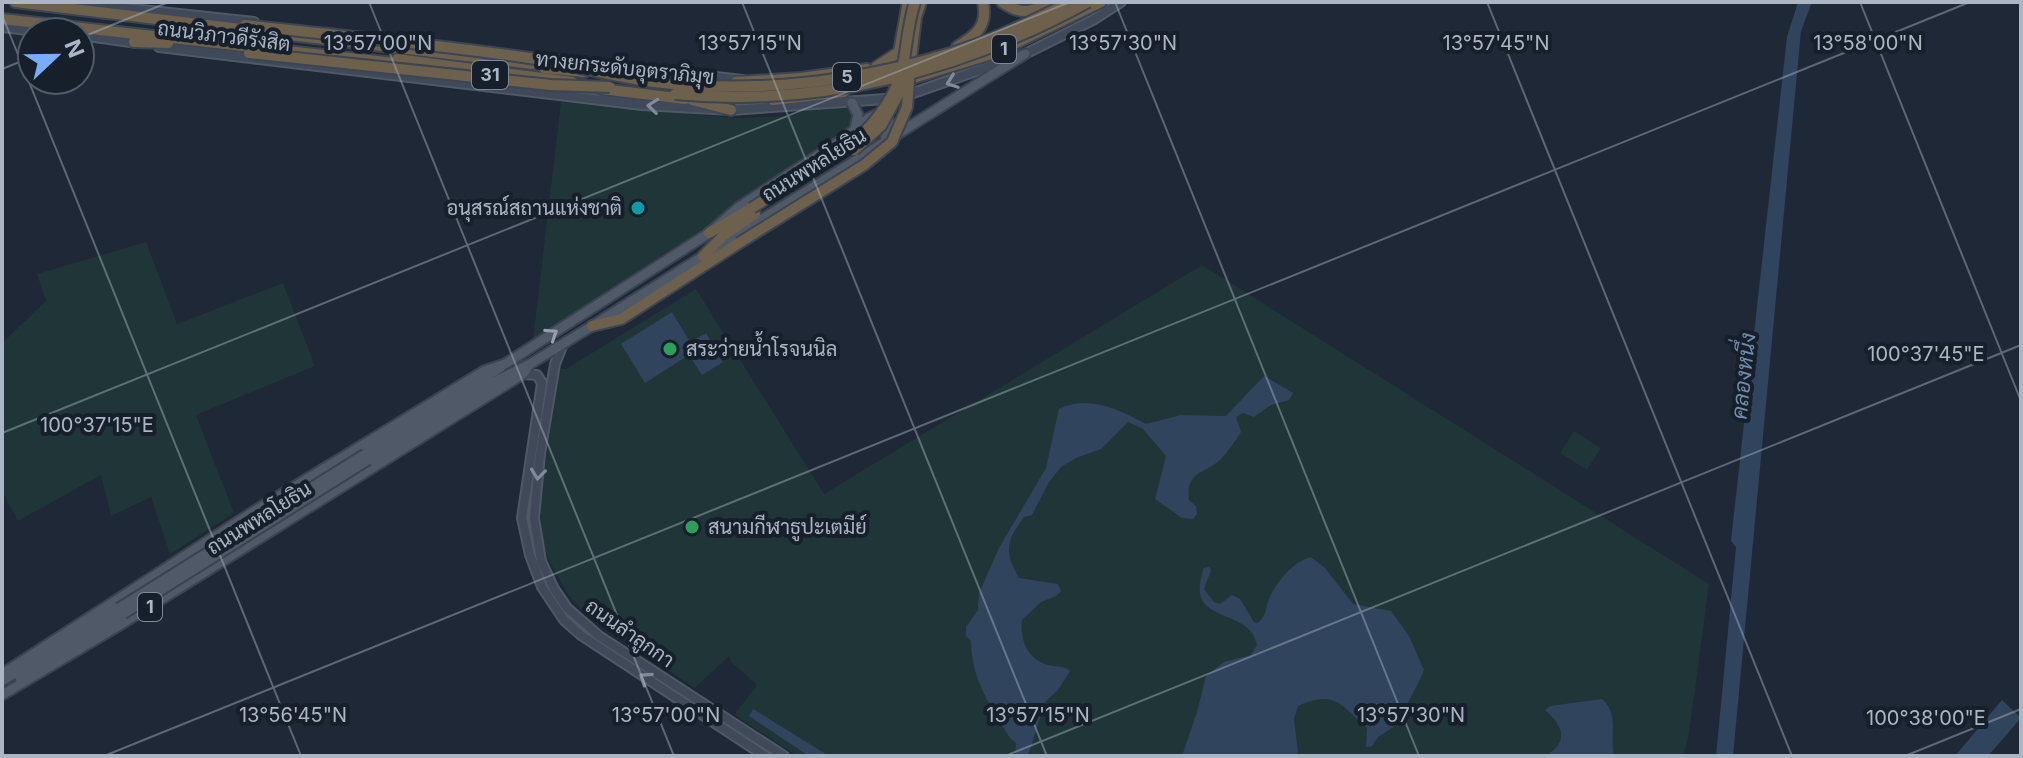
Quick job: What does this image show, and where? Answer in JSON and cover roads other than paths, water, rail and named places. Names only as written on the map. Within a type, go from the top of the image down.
[{"type":"highway","name":"ถนนวิภาวดีรังสิต","points":[[15,2],[704,83],[801,78],[876,67],[957,47]]},
{"type":"highway","points":[[38,2],[54,7]]},
{"type":"highway","points":[[876,67],[899,52],[908,2]]},
{"type":"highway","points":[[703,256],[754,211],[868,130],[885,106],[902,69],[915,2]]},
{"type":"highway","points":[[592,326],[621,319],[864,165],[892,142],[907,107],[916,17],[921,2]]},
{"type":"highway","points":[[1002,2],[1021,12],[1047,5]]},
{"type":"highway","points":[[1014,2],[1047,5]]},
{"type":"highway","name":"1","points":[[957,47],[1037,17],[1063,2]]},
{"type":"highway","name":"ทางยกระดับอุตราภิมุข","points":[[2,16],[610,81],[754,86],[869,73],[956,52],[1071,2]]},
{"type":"highway","name":"ทางยกระดับอุตราภิมุข","points":[[2,6],[610,81],[691,96],[735,97],[793,94],[903,77],[973,55],[1040,27],[1088,2]]},
{"type":"highway","name":"1","points":[[902,82],[995,53],[1101,2]]},
{"type":"highway","points":[[957,47],[980,30],[984,6]]},
{"type":"highway","name":"5","points":[[105,7],[532,58],[610,81]]},
{"type":"highway","name":"ถนนวิภาวดีรังสิต","points":[[2,16],[692,100],[786,100],[902,82]]},
{"type":"highway","name":"5","points":[[134,42],[551,85],[610,81]]},
{"type":"highway","points":[[531,64],[555,59]]},
{"type":"highway","points":[[709,233],[754,211],[871,137],[896,102],[911,59]]},
{"type":"highway","points":[[692,100],[731,110]]},
{"type":"main road","name":"ถนนวิภาวดีรังสิต","points":[[68,2],[752,81]]},
{"type":"main road","name":"ถนนพหลโยธิน","points":[[2,681],[121,611],[367,457],[592,326],[1025,54],[1093,20],[1121,2]]},
{"type":"main road","name":"ถนนวิภาวดีรังสิต","points":[[96,37],[418,79],[657,106],[731,110],[899,98],[1025,54]]},
{"type":"main road","name":"ถนนพหลโยธิน","points":[[367,457],[709,233],[739,207],[853,131],[858,115],[852,103]]},
{"type":"main road","points":[[853,131],[876,114],[884,114],[889,121],[885,142]]},
{"type":"main road","name":"ถนนลำลูกกา","points":[[564,343],[555,364],[535,499],[536,540],[547,576],[565,606],[599,636],[784,756]]},
{"type":"main road","name":"ถนนพหลโยธิน","points":[[2,674],[284,493],[484,371],[505,364]]},
{"type":"main road","name":"ถนนพหลโยธิน","points":[[2,692],[296,516],[523,374],[530,364]]},
{"type":"main road","name":"ถนนลำลูกกา","points":[[523,374],[537,375],[542,383],[522,515],[535,572],[550,602],[581,635],[765,756]]},
{"type":"main road","points":[[284,493],[268,506],[266,520],[274,526],[296,516]]},
{"type":"main road","points":[[191,551],[212,542],[222,546],[221,558],[205,572]]},
{"type":"main road","name":"ถนนพหลโยธิน","points":[[2,692],[121,611]]},
{"type":"main road","points":[[734,736],[740,727]]},
{"type":"water","points":[[1798,2],[1812,2],[1801,31],[1733,756],[1716,756],[1736,547],[1731,541],[1787,37]]},
{"type":"water","name":"สระว่ายน้ำโรจนนิล","points":[[672,312],[690,342],[706,333],[723,362],[702,375],[689,355],[645,383],[621,344]]},
{"type":"water","points":[[1264,376],[1293,393],[1289,400],[1271,405],[1254,417],[1243,413],[1236,417],[1241,432],[1222,458],[1190,483],[1189,500],[1196,506],[1197,514],[1193,519],[1182,518],[1155,499],[1166,456],[1143,429],[1128,422],[1101,449],[1061,467],[1049,482],[1032,515],[1024,517],[1018,525],[1009,554],[1019,578],[1058,584],[1061,591],[1041,602],[1022,620],[1023,640],[1038,661],[1070,671],[1058,690],[1045,702],[1028,756],[1015,756],[1016,743],[996,715],[978,680],[966,627],[978,610],[979,593],[999,548],[1046,468],[1059,409],[1092,403],[1115,409],[1146,424],[1181,415],[1226,416]]},
{"type":"water","points":[[1311,557],[1325,568],[1353,604],[1391,611],[1409,636],[1424,670],[1401,722],[1378,737],[1372,746],[1366,747],[1367,728],[1337,702],[1321,699],[1298,706],[1294,719],[1298,752],[1294,756],[1182,756],[1206,676],[1224,662],[1251,655],[1257,645],[1252,633],[1243,624],[1209,608],[1202,599],[1200,587],[1204,568],[1211,570],[1204,589],[1214,602],[1220,604],[1232,595],[1240,599],[1254,622],[1258,623],[1281,579],[1298,563]]},
{"type":"water","points":[[1602,699],[1611,712],[1614,756],[1545,756],[1558,746],[1561,734],[1556,722],[1545,710],[1550,706]]},
{"type":"water","points":[[2002,700],[2021,718],[1988,756],[1955,756]]},
{"type":"water","points":[[753,709],[829,756],[809,756],[749,716]]},
{"type":"place","name":"อนุสรณ์สถานแห่งชาติ","points":[[638,208]]},
{"type":"place","name":"สระว่ายน้ำโรจนนิล","points":[[670,349]]},
{"type":"place","name":"สนามกีฬาธูปะเตมีย์","points":[[692,527]]},
{"type":"water label","name":"คลองหนึ่ง","points":[[1743,376]]}]
